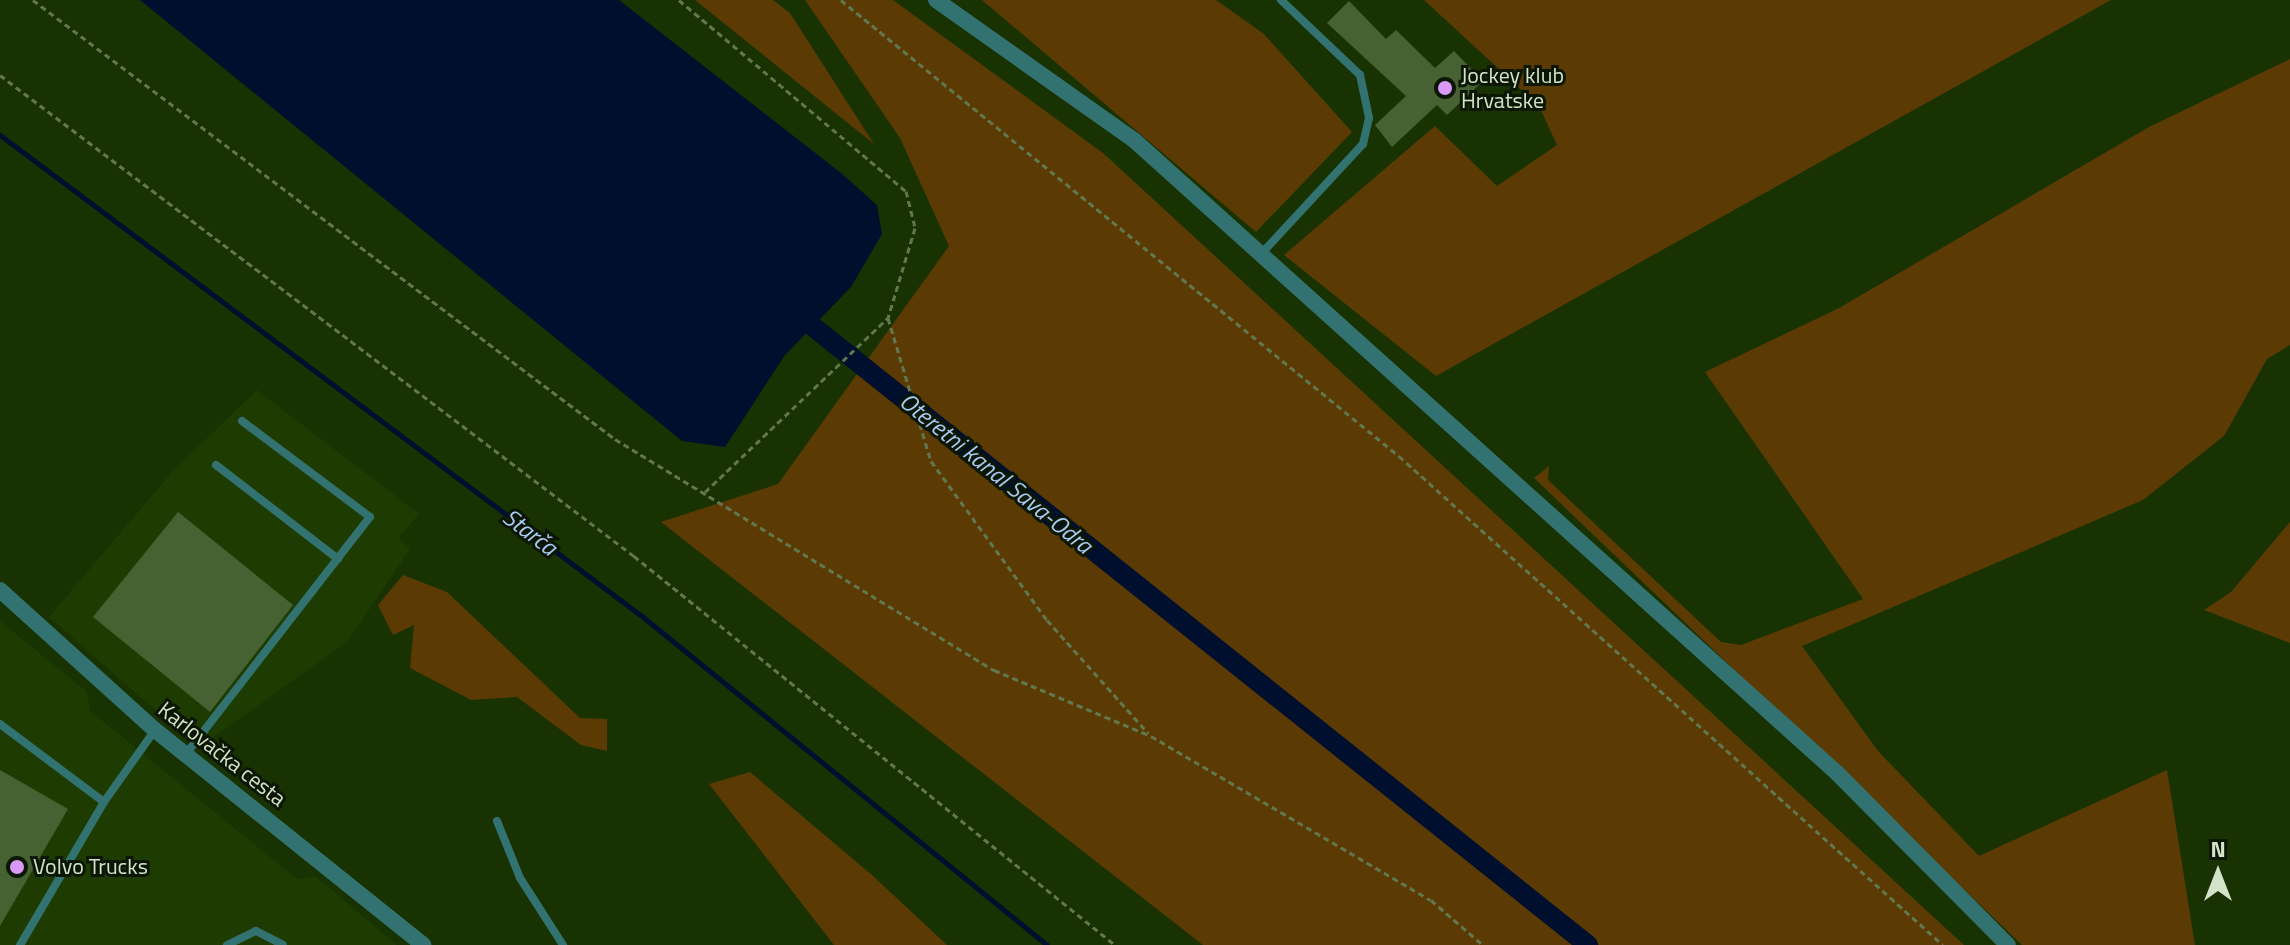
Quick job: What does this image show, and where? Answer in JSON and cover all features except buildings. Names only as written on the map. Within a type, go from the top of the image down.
[{"type":"street","points":[[936,0],[1134,140],[1836,772],[2008,945]]},
{"type":"street","name":"Karlovačka cesta","points":[[0,590],[155,730],[423,945]]},
{"type":"lane","points":[[1261,254],[1363,144],[1369,118],[1360,75],[1281,0]]},
{"type":"lane","points":[[186,754],[370,517],[242,421]]},
{"type":"lane","points":[[216,465],[338,559]]},
{"type":"lane","points":[[0,724],[104,802]]},
{"type":"lane","points":[[20,945],[104,802],[155,730]]},
{"type":"lane","points":[[497,821],[520,878],[563,945]]},
{"type":"lane","points":[[227,945],[256,931],[283,945]]},
{"type":"path","points":[[33,0],[615,439],[994,670],[1151,736],[1431,900],[1483,945]]},
{"type":"path","points":[[679,0],[906,191],[915,228],[888,318],[704,493]]},
{"type":"path","points":[[841,0],[1399,456],[1943,945]]},
{"type":"path","points":[[0,75],[634,556],[1115,945]]},
{"type":"path","points":[[888,318],[931,461],[1047,620],[1151,736]]},
{"type":"shaded area","points":[[695,0],[773,0],[790,13],[874,144]]},
{"type":"shaded area","points":[[805,0],[893,0],[1103,153],[1964,945],[1203,945],[661,522],[778,484],[949,246],[900,138]]},
{"type":"shaded area","points":[[982,0],[1216,0],[1264,34],[1352,132],[1256,232]]},
{"type":"shaded area","points":[[1424,0],[2111,0],[1436,376],[1284,255],[1435,126],[1497,186],[1557,145],[1539,106]]},
{"type":"shaded area","points":[[2290,59],[2290,345],[2267,359],[2224,436],[2143,500],[1802,646],[1878,751],[1979,856],[2167,770],[2195,945],[2022,945],[1534,478],[1549,466],[1548,480],[1721,642],[1741,645],[1863,599],[1705,372],[1839,308],[2149,127]]},
{"type":"shaded area","points":[[257,390],[419,514],[399,537],[410,549],[348,641],[199,748],[49,617],[172,472]]},
{"type":"shaded area","points":[[2290,522],[2290,643],[2204,610],[2231,592]]},
{"type":"shaded area","points":[[403,575],[447,592],[580,718],[607,719],[607,751],[581,745],[517,697],[471,700],[410,668],[414,625],[393,635],[378,605]]},
{"type":"shaded area","points":[[0,621],[87,692],[90,711],[297,879],[316,877],[397,945],[0,945]]},
{"type":"shaded area","points":[[750,772],[872,875],[947,945],[834,945],[709,784]]},
{"type":"water","points":[[140,0],[619,0],[841,173],[877,205],[882,234],[851,287],[785,355],[725,447],[682,441]]},
{"type":"waterway","name":"Starča","points":[[0,135],[643,617],[1047,945]]},
{"type":"waterway","name":"Oteretni kanal Sava-Odra","points":[[791,309],[1588,945]]},
{"type":"place","name":"Jockey klub Hrvatske","points":[[1445,88]]},
{"type":"place","name":"Volvo Trucks","points":[[17,867]]}]
